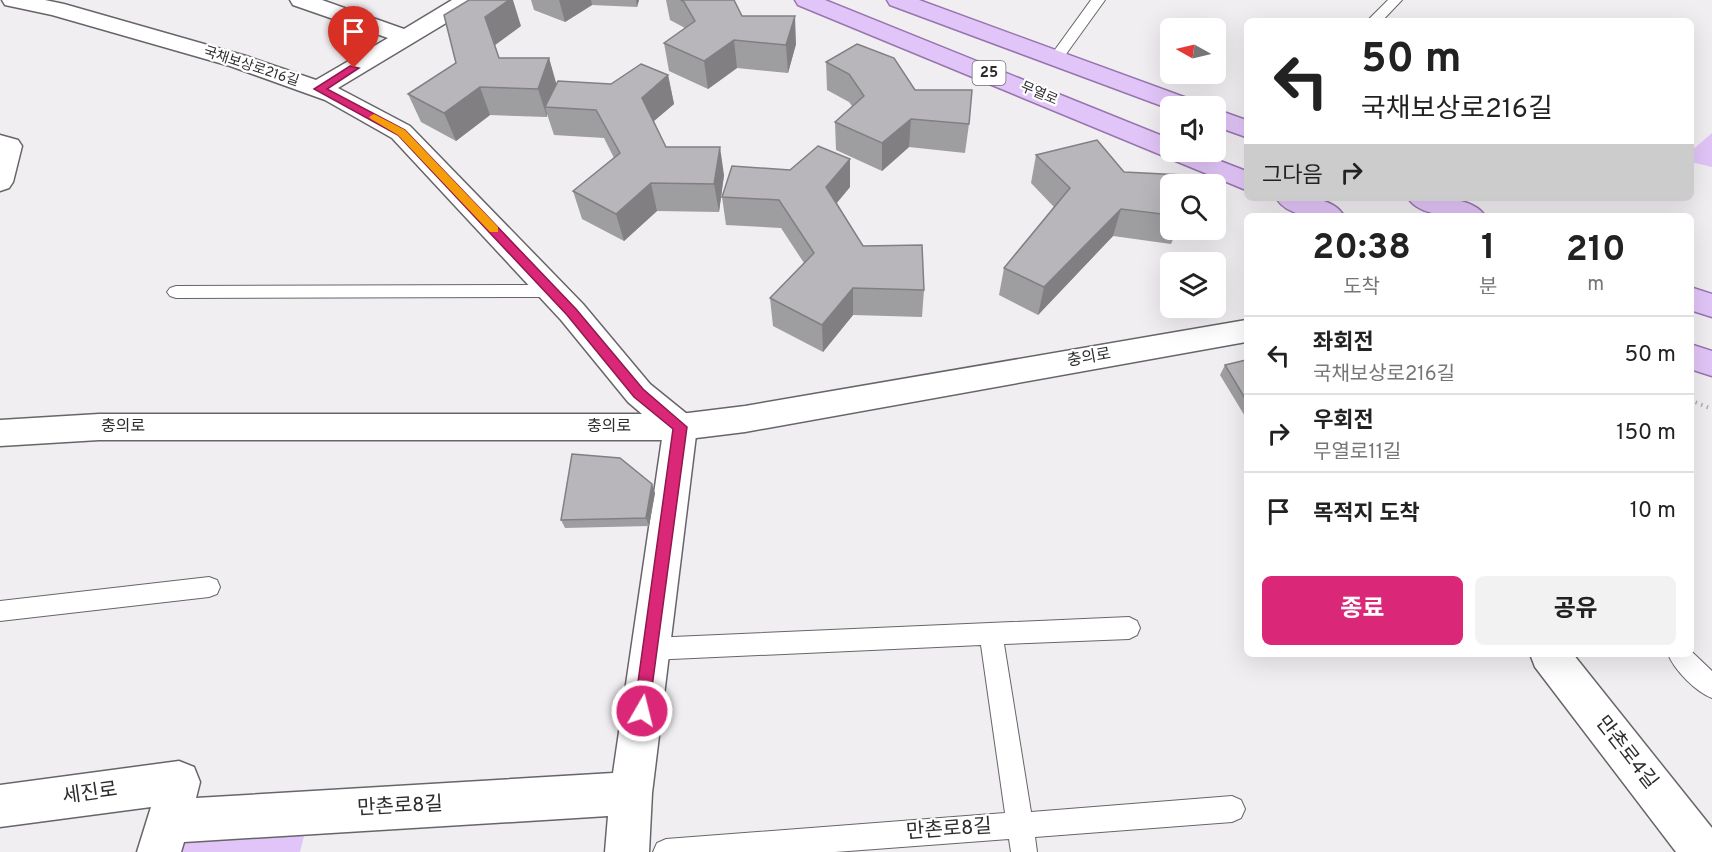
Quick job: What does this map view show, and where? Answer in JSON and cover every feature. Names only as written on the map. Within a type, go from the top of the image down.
[{"type":"main road","points":[[898,0],[1160,96]]},
{"type":"main road","name":"무열로","points":[[812,1],[1160,145]]},
{"type":"main road","points":[[1226,121],[1244,128]]},
{"type":"main road","points":[[1200,162],[1244,179]]},
{"type":"main road","points":[[1297,201],[1323,213]]},
{"type":"main road","points":[[1430,201],[1462,213]]},
{"type":"main road","points":[[1694,299],[1712,306]]},
{"type":"main road","points":[[1694,357],[1712,364]]},
{"type":"street","name":"국채보상로216길","points":[[13,0],[57,9],[216,55],[319,89],[401,132],[552,291],[639,393],[680,427]]},
{"type":"street","points":[[301,0],[406,37]]},
{"type":"street","points":[[319,89],[468,0]]},
{"type":"street","points":[[0,143],[9,146],[0,182]]},
{"type":"street","points":[[1288,201],[1302,213]]},
{"type":"street","name":"충의로","points":[[0,433],[99,427],[680,427],[756,417],[1244,331]]},
{"type":"street","points":[[627,852],[631,793],[680,427]]},
{"type":"street","name":"만촌로4길","points":[[1551,657],[1703,852]]},
{"type":"street","name":"만촌로8길","points":[[169,818],[631,793]]},
{"type":"street","name":"세진로","points":[[0,806],[169,818]]},
{"type":"lane","points":[[1056,58],[1098,0]]},
{"type":"lane","points":[[1377,18],[1395,0]]},
{"type":"lane","points":[[176,292],[552,291]]},
{"type":"lane","points":[[0,611],[209,587]]},
{"type":"lane","points":[[650,649],[1129,628]]},
{"type":"lane","points":[[991,634],[1024,852]]},
{"type":"lane","points":[[1682,657],[1712,687]]},
{"type":"lane","name":"만촌로8길","points":[[666,852],[1233,809]]},
{"type":"path","points":[[1694,402],[1712,409]]},
{"type":"shaded area","points":[[1712,133],[1712,167],[1694,163],[1694,148]]},
{"type":"shaded area","points":[[306,828],[300,852],[174,852],[179,835]]},
{"type":"building","points":[[469,0],[509,0],[485,17],[499,58],[549,58],[538,89],[480,87],[444,113],[408,94],[456,63],[444,15]]},
{"type":"building","points":[[681,0],[734,0],[742,16],[795,16],[786,45],[734,40],[704,61],[664,43],[695,21]]},
{"type":"building","points":[[857,44],[894,58],[915,90],[972,90],[969,124],[911,119],[882,143],[835,122],[864,96],[849,74],[826,62]]},
{"type":"building","points":[[641,64],[668,75],[642,98],[666,147],[720,147],[714,184],[651,183],[616,214],[573,191],[620,153],[596,110],[545,107],[558,81],[611,84]]},
{"type":"building","points":[[1097,140],[1124,172],[1163,174],[1160,174],[1160,214],[1121,209],[1044,287],[1004,268],[1070,188],[1036,155]]},
{"type":"building","points":[[818,146],[850,159],[826,187],[863,246],[922,245],[924,290],[853,288],[822,325],[770,298],[814,253],[779,200],[722,197],[732,166],[790,170]]},
{"type":"building","points":[[1244,360],[1244,397],[1225,365]]},
{"type":"building","points":[[572,454],[620,458],[652,484],[646,518],[561,520]]},
{"type":"slow traffic","points":[[374,117],[401,132],[494,230]]},
{"type":"route","points":[[354,68],[319,89],[401,132],[572,312],[639,393],[680,427],[642,711]]}]
